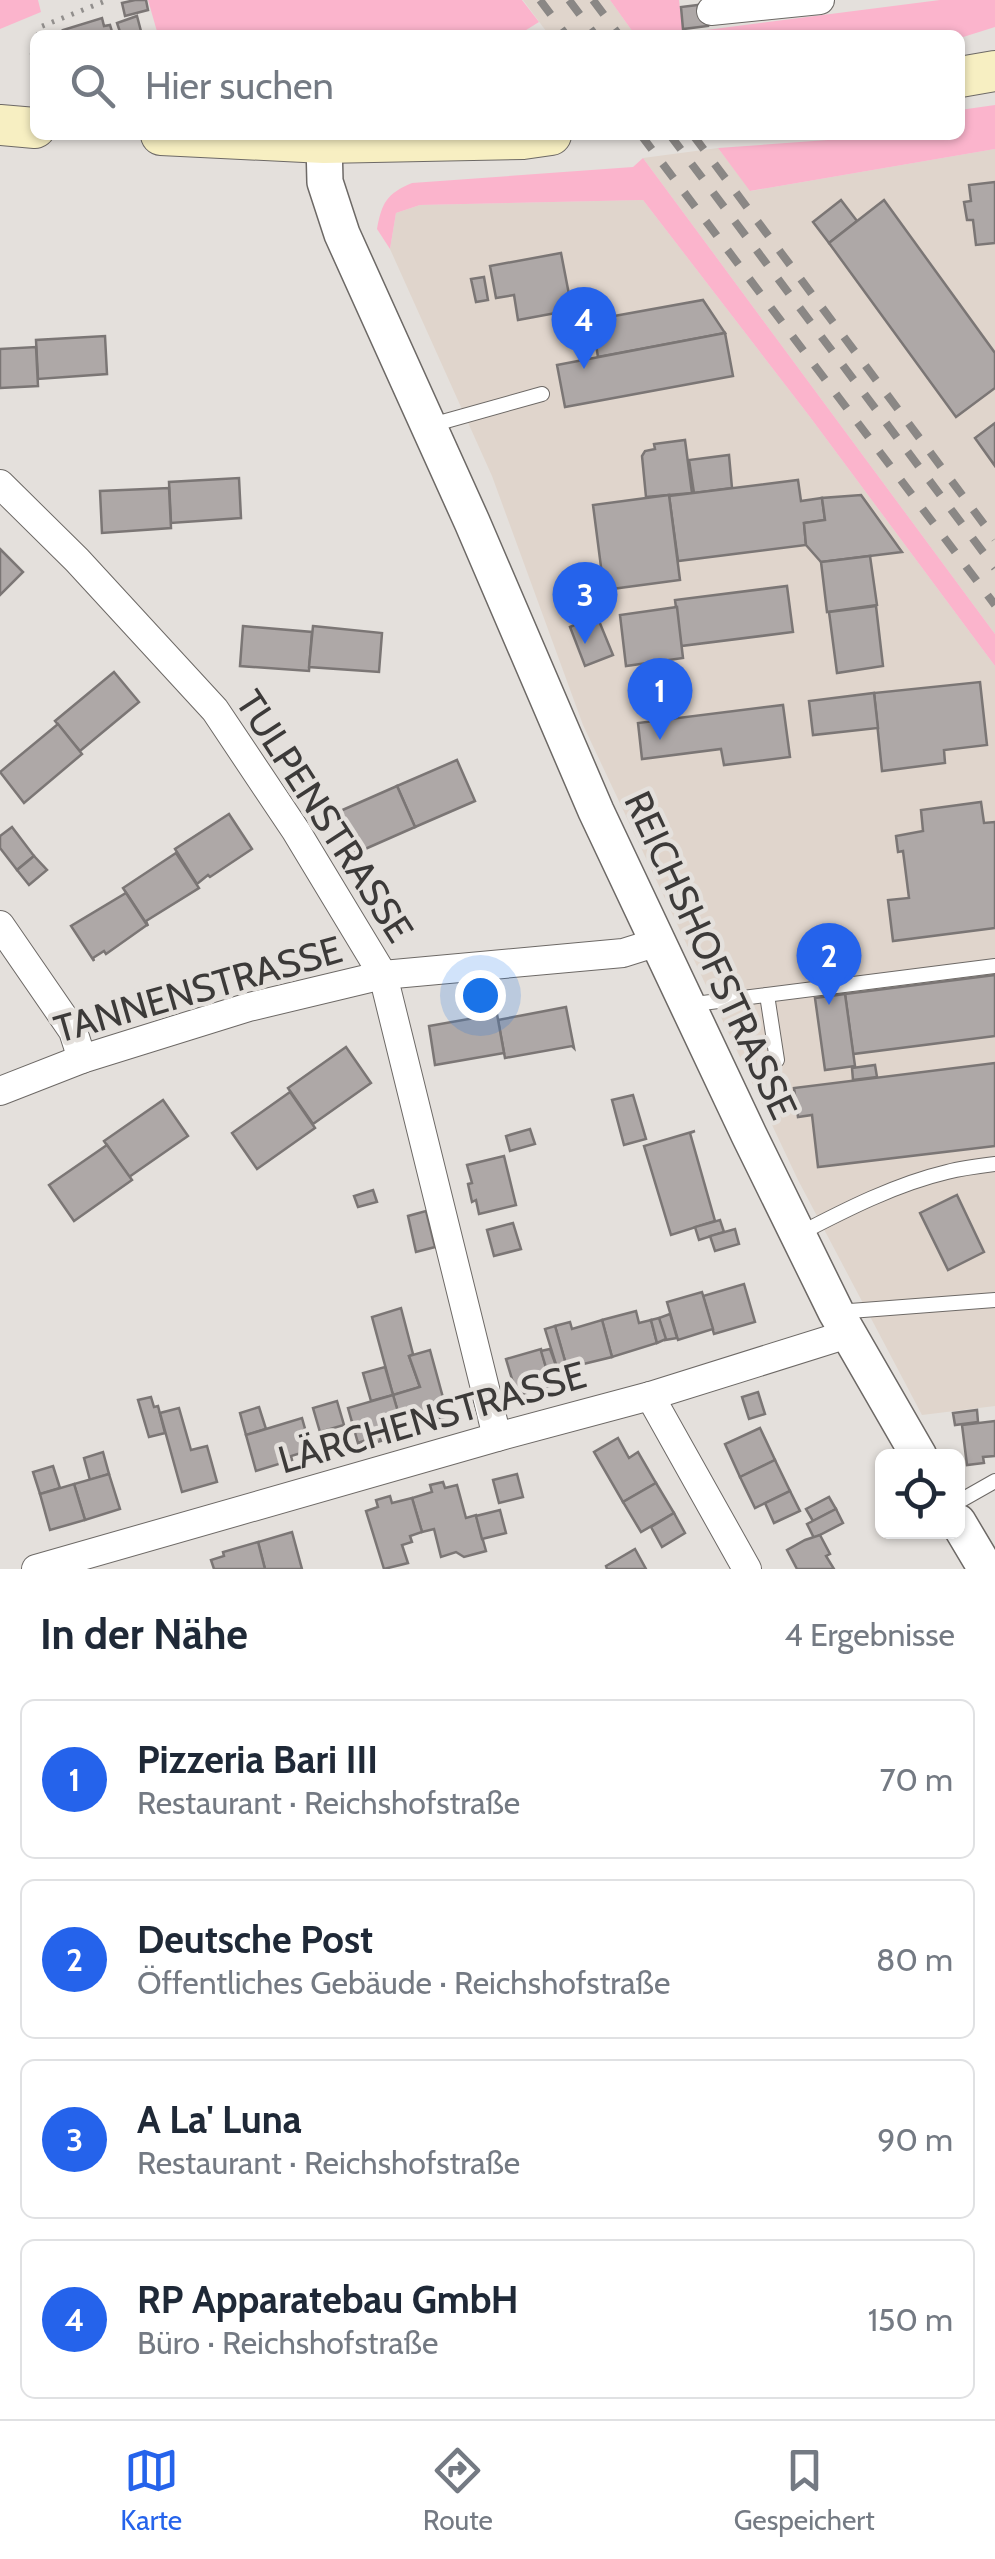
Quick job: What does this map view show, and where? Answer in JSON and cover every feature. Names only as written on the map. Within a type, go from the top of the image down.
[{"type":"main road","points":[[965,76],[995,71]]},
{"type":"main road","points":[[0,125],[30,128]]},
{"type":"main road","points":[[263,140],[473,140]]},
{"type":"street","points":[[711,12],[820,0]]},
{"type":"street","name":"REICHSHOFSTRASSE","points":[[324,143],[325,182],[342,234],[480,540],[596,812],[842,1323],[915,1449]]},
{"type":"street","name":"TULPENSTRASSE","points":[[0,484],[77,560],[215,710],[384,974],[497,1436]]},
{"type":"street","points":[[0,925],[74,1031],[82,1059]]},
{"type":"street","name":"TANNENSTRASSE","points":[[0,1092],[82,1059],[249,1006],[384,974],[623,953],[658,942]]},
{"type":"street","name":"LÄRCHENSTRASSE","points":[[36,1569],[650,1396],[842,1323]]},
{"type":"street","points":[[650,1396],[748,1569]]},
{"type":"street","points":[[965,1534],[986,1569]]},
{"type":"lane","points":[[428,426],[542,394]]},
{"type":"lane","points":[[686,1005],[995,966]]},
{"type":"lane","points":[[767,995],[777,1060]]},
{"type":"lane","points":[[798,1234],[856,1204],[895,1190],[946,1172],[995,1164]]},
{"type":"lane","points":[[842,1323],[995,1300]]},
{"type":"lane","points":[[965,1498],[995,1481]]},
{"type":"path","points":[[39,30],[108,0]]},
{"type":"shaded area","points":[[0,0],[38,0],[41,12],[0,29]]},
{"type":"shaded area","points":[[148,0],[522,0],[539,22],[526,30],[157,30]]},
{"type":"shaded area","points":[[523,0],[610,0],[631,30],[545,30]]},
{"type":"shaded area","points":[[610,0],[679,0],[683,30],[631,30]]},
{"type":"shaded area","points":[[940,0],[995,0],[995,27],[965,36],[965,30],[706,30]]},
{"type":"shaded area","points":[[995,105],[995,149],[750,191],[718,148],[828,140],[965,140],[965,109]]},
{"type":"shaded area","points":[[718,148],[751,191],[995,149],[995,634],[643,158]]},
{"type":"shaded area","points":[[643,158],[995,634],[995,666],[643,200],[420,205],[396,213],[390,249],[377,229],[387,200],[412,183],[633,167]]},
{"type":"shaded area","points":[[643,200],[995,666],[995,1406],[922,1415],[798,1180],[583,725],[492,476],[390,249],[396,213],[420,205]]},
{"type":"building","points":[[146,0],[148,10],[125,16],[122,3]]},
{"type":"building","points":[[706,4],[708,26],[683,29],[681,7]]},
{"type":"building","points":[[137,16],[141,30],[119,30],[117,23]]},
{"type":"building","points":[[102,18],[104,26],[110,25],[112,30],[63,30]]},
{"type":"building","points":[[995,182],[995,243],[976,245],[973,220],[967,220],[964,202],[971,201],[969,185]]},
{"type":"building","points":[[841,200],[857,221],[829,243],[813,222]]},
{"type":"building","points":[[884,200],[995,353],[995,388],[956,417],[829,243]]},
{"type":"building","points":[[561,253],[572,310],[518,320],[514,295],[496,298],[490,266]]},
{"type":"building","points":[[484,277],[488,300],[476,302],[471,279]]},
{"type":"building","points":[[703,300],[725,333],[598,357],[592,320]]},
{"type":"building","points":[[725,333],[733,376],[565,407],[557,365]]},
{"type":"building","points":[[105,336],[107,374],[38,379],[36,340]]},
{"type":"building","points":[[36,347],[38,386],[0,388],[0,349]]},
{"type":"building","points":[[995,423],[995,466],[975,438]]},
{"type":"building","points":[[685,440],[692,493],[646,497],[642,456],[645,451],[655,449],[654,444]]},
{"type":"building","points":[[729,455],[732,488],[694,493],[689,460]]},
{"type":"building","points":[[239,478],[241,518],[171,523],[169,482]]},
{"type":"building","points":[[798,480],[801,501],[822,498],[825,520],[804,523],[806,545],[678,561],[669,496]]},
{"type":"building","points":[[169,488],[171,528],[102,533],[100,491]]},
{"type":"building","points":[[669,495],[680,580],[604,590],[593,505]]},
{"type":"building","points":[[861,495],[902,552],[821,562],[806,545],[804,523],[825,520],[822,498]]},
{"type":"building","points":[[0,549],[23,572],[0,595]]},
{"type":"building","points":[[870,556],[877,605],[827,612],[821,562]]},
{"type":"building","points":[[594,566],[595,577],[580,579],[579,568]]},
{"type":"building","points":[[787,586],[793,632],[681,646],[675,600]]},
{"type":"building","points":[[876,606],[883,666],[837,673],[829,612]]},
{"type":"building","points":[[677,607],[683,658],[626,666],[620,615]]},
{"type":"building","points":[[585,616],[586,620],[597,616],[613,655],[585,666],[570,627]]},
{"type":"building","points":[[243,626],[312,632],[309,671],[240,666]]},
{"type":"building","points":[[313,626],[382,633],[379,672],[309,667]]},
{"type":"building","points":[[114,672],[139,702],[80,751],[55,721]]},
{"type":"building","points":[[980,682],[987,745],[944,750],[945,763],[882,771],[874,693]]},
{"type":"building","points":[[874,693],[878,728],[813,735],[809,701]]},
{"type":"building","points":[[783,705],[790,757],[724,765],[721,749],[642,759],[638,723]]},
{"type":"building","points":[[58,724],[82,754],[24,803],[0,772]]},
{"type":"building","points":[[457,760],[475,801],[415,827],[397,786]]},
{"type":"building","points":[[397,786],[415,827],[356,853],[338,812]]},
{"type":"building","points":[[981,802],[984,823],[995,822],[995,928],[893,941],[888,900],[909,898],[903,851],[898,852],[896,836],[923,831],[921,810]]},
{"type":"building","points":[[229,814],[252,849],[197,884],[175,849]]},
{"type":"building","points":[[12,827],[34,856],[17,870],[0,848],[0,836]]},
{"type":"building","points":[[176,853],[199,888],[146,921],[148,926],[123,888]]},
{"type":"building","points":[[34,856],[47,870],[29,885],[17,870]]},
{"type":"building","points":[[126,893],[147,925],[106,954],[104,951],[93,958],[94,961],[71,926]]},
{"type":"building","points":[[995,975],[995,1036],[853,1054],[845,994]]},
{"type":"building","points":[[845,994],[855,1066],[825,1070],[815,998]]},
{"type":"building","points":[[566,1007],[574,1048],[505,1058],[498,1020]]},
{"type":"building","points":[[497,1014],[504,1053],[435,1065],[429,1026]]},
{"type":"building","points":[[346,1047],[371,1083],[313,1124],[288,1088]]},
{"type":"building","points":[[995,1063],[995,1146],[818,1167],[812,1115],[798,1117],[794,1088]]},
{"type":"building","points":[[875,1065],[877,1077],[853,1080],[852,1068]]},
{"type":"building","points":[[290,1092],[315,1128],[257,1169],[232,1133]]},
{"type":"building","points":[[633,1095],[646,1139],[624,1145],[612,1100]]},
{"type":"building","points":[[163,1100],[188,1136],[129,1177],[104,1141]]},
{"type":"building","points":[[530,1129],[535,1144],[510,1151],[506,1136]]},
{"type":"building","points":[[695,1131],[690,1133],[715,1221],[671,1235],[644,1146]]},
{"type":"building","points":[[107,1145],[132,1180],[74,1221],[49,1185]]},
{"type":"building","points":[[504,1156],[516,1205],[479,1214],[476,1200],[472,1202],[467,1165]]},
{"type":"building","points":[[373,1190],[377,1202],[358,1207],[354,1196]]},
{"type":"building","points":[[957,1195],[984,1252],[948,1270],[920,1213]]},
{"type":"building","points":[[426,1211],[435,1247],[416,1252],[408,1216]]},
{"type":"building","points":[[720,1220],[724,1232],[699,1240],[695,1227]]},
{"type":"building","points":[[513,1223],[521,1249],[494,1256],[487,1230]]},
{"type":"building","points":[[735,1229],[739,1244],[715,1251],[710,1236]]},
{"type":"building","points":[[744,1284],[755,1322],[714,1334],[703,1296]]},
{"type":"building","points":[[702,1292],[713,1329],[678,1340],[667,1302]]},
{"type":"building","points":[[401,1308],[413,1354],[409,1356],[420,1387],[393,1395],[372,1317]]},
{"type":"building","points":[[636,1311],[639,1323],[651,1320],[657,1343],[612,1357],[602,1320]]},
{"type":"building","points":[[670,1314],[677,1338],[665,1340],[659,1318]]},
{"type":"building","points":[[659,1318],[666,1339],[657,1343],[651,1320]]},
{"type":"building","points":[[602,1320],[612,1357],[567,1368],[555,1326],[570,1322],[572,1329]]},
{"type":"building","points":[[555,1326],[567,1368],[558,1371],[545,1329]]},
{"type":"building","points":[[541,1349],[551,1386],[517,1396],[506,1359]]},
{"type":"building","points":[[550,1349],[558,1371],[548,1374],[541,1351]]},
{"type":"building","points":[[430,1350],[448,1416],[434,1420],[435,1426],[428,1428],[426,1422],[403,1429],[393,1395],[420,1387],[409,1356]]},
{"type":"building","points":[[385,1367],[393,1395],[371,1401],[363,1373]]},
{"type":"building","points":[[758,1392],[765,1414],[749,1419],[742,1397]]},
{"type":"building","points":[[393,1395],[403,1429],[379,1436],[381,1441],[374,1443],[372,1438],[358,1443],[348,1408]]},
{"type":"building","points":[[151,1397],[154,1407],[158,1406],[165,1433],[149,1437],[138,1400]]},
{"type":"building","points":[[337,1401],[344,1425],[320,1432],[313,1408]]},
{"type":"building","points":[[259,1407],[266,1429],[246,1435],[240,1413]]},
{"type":"building","points":[[179,1408],[191,1450],[207,1446],[217,1482],[182,1492],[160,1413]]},
{"type":"building","points":[[977,1410],[978,1422],[955,1425],[953,1413]]},
{"type":"building","points":[[302,1418],[311,1450],[256,1471],[246,1435]]},
{"type":"building","points":[[995,1421],[995,1456],[983,1457],[984,1463],[967,1465],[962,1425]]},
{"type":"building","points":[[760,1428],[775,1460],[740,1477],[725,1444]]},
{"type":"building","points":[[618,1438],[629,1458],[638,1452],[656,1483],[623,1502],[594,1452]]},
{"type":"building","points":[[103,1452],[109,1474],[90,1480],[84,1458]]},
{"type":"building","points":[[775,1460],[790,1491],[755,1508],[740,1477]]},
{"type":"building","points":[[53,1466],[60,1488],[40,1494],[33,1472]]},
{"type":"building","points":[[109,1474],[120,1509],[85,1520],[74,1484]]},
{"type":"building","points":[[517,1474],[523,1497],[499,1503],[493,1480]]},
{"type":"building","points":[[443,1482],[445,1488],[457,1485],[466,1518],[476,1515],[486,1551],[464,1557],[456,1552],[441,1557],[434,1529],[422,1532],[412,1498],[432,1492],[430,1485]]},
{"type":"building","points":[[656,1483],[674,1513],[641,1532],[623,1502]]},
{"type":"building","points":[[74,1484],[85,1520],[50,1530],[40,1494]]},
{"type":"building","points":[[790,1491],[800,1511],[774,1523],[765,1503]]},
{"type":"building","points":[[390,1496],[392,1503],[412,1498],[422,1532],[410,1536],[412,1542],[402,1545],[408,1563],[384,1569],[366,1511],[378,1507],[376,1500]]},
{"type":"building","points":[[829,1497],[836,1509],[813,1521],[806,1509]]},
{"type":"building","points":[[836,1509],[843,1523],[814,1538],[807,1524]]},
{"type":"building","points":[[500,1510],[506,1533],[482,1539],[476,1516]]},
{"type":"building","points":[[674,1513],[685,1533],[662,1547],[651,1527]]},
{"type":"building","points":[[292,1532],[302,1569],[265,1569],[258,1542]]},
{"type":"building","points":[[820,1535],[834,1569],[797,1569],[787,1550]]},
{"type":"building","points":[[258,1542],[265,1569],[214,1569],[211,1560],[224,1556],[223,1552]]},
{"type":"building","points":[[635,1549],[646,1569],[607,1569],[606,1566]]},
{"type":"railway","points":[[540,0],[562,30]]},
{"type":"railway","points":[[569,0],[591,30]]},
{"type":"railway","points":[[593,0],[615,30]]},
{"type":"railway","points":[[645,140],[995,605]]},
{"type":"railway","points":[[674,140],[995,568]]},
{"type":"railway","points":[[697,140],[995,539]]},
{"type":"place","name":"RP Apparatebau GmbH","points":[[584,369]]},
{"type":"place","name":"A La' Luna","points":[[585,644]]},
{"type":"place","name":"Pizzeria Bari III","points":[[660,740]]},
{"type":"place","name":"Deutsche Post","points":[[829,1005]]}]
